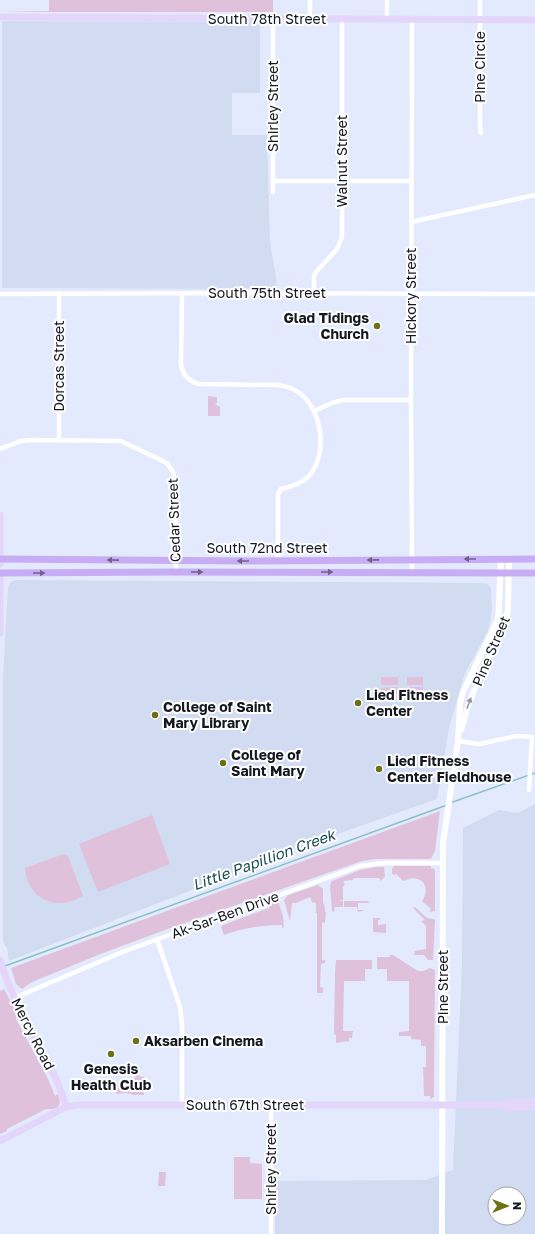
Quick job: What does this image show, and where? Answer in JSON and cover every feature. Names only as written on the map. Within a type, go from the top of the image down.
[{"type":"main road","name":"South 78th Street","points":[[0,17],[535,20]]},
{"type":"main road","points":[[0,514],[0,564]]},
{"type":"main road","name":"South 72nd Street","points":[[0,560],[278,561],[535,559]]},
{"type":"main road","name":"South 72nd Street","points":[[0,574],[176,572],[535,573]]},
{"type":"main road","points":[[0,574],[0,633]]},
{"type":"main road","name":"Mercy Road","points":[[0,960],[8,985],[56,1078],[66,1107]]},
{"type":"main road","name":"South 67th Street","points":[[0,1141],[66,1107],[86,1104],[499,1105],[505,1103],[535,1101]]},
{"type":"main road","name":"South 67th Street","points":[[499,1105],[506,1108],[535,1107]]},
{"type":"street","points":[[310,0],[310,19]]},
{"type":"street","points":[[387,0],[387,19]]},
{"type":"street","name":"Pine Circle","points":[[480,0],[480,125],[482,133]]},
{"type":"street","name":"Shirley Street","points":[[273,19],[273,192]]},
{"type":"street","name":"Walnut Street","points":[[314,293],[315,273],[337,249],[341,240],[342,19]]},
{"type":"street","name":"Hickory Street","points":[[412,19],[412,573]]},
{"type":"street","points":[[273,180],[411,181]]},
{"type":"street","points":[[411,222],[535,195]]},
{"type":"street","name":"South 75th Street","points":[[0,294],[535,294]]},
{"type":"street","name":"Dorcas Street","points":[[59,294],[59,439]]},
{"type":"street","points":[[182,294],[181,366],[183,373],[187,378],[198,384],[285,386],[293,389],[302,396],[314,410],[316,415],[320,430],[320,449],[317,464],[304,480],[296,485],[281,489],[278,494],[278,561]]},
{"type":"street","points":[[314,410],[344,400],[411,400]]},
{"type":"street","points":[[0,449],[26,440],[59,439]]},
{"type":"street","name":"Cedar Street","points":[[59,439],[121,441],[162,460],[171,468],[175,480],[176,572]]},
{"type":"street","name":"Pine Street","points":[[442,1234],[443,863],[446,826],[458,741],[460,704],[463,692],[498,619],[501,559]]},
{"type":"street","name":"Pine Street","points":[[458,741],[472,696],[506,623],[508,610],[509,559]]},
{"type":"street","points":[[458,741],[479,744],[517,736],[533,736],[530,760],[529,790]]},
{"type":"street","name":"Ak-Sar-Ben Drive","points":[[14,998],[122,953],[360,866],[383,863],[443,863]]},
{"type":"street","points":[[157,940],[180,1007],[182,1024],[182,1105]]},
{"type":"street","name":"Shirley Street","points":[[271,1105],[271,1234]]},
{"type":"shaded area","points":[[49,0],[273,0],[273,12],[0,12],[49,11]]},
{"type":"shaded area","points":[[2,21],[260,22],[260,93],[232,93],[232,135],[267,135],[270,242],[277,289],[2,288]]},
{"type":"shaded area","points":[[208,396],[217,397],[217,403],[215,404],[220,407],[220,416],[208,416]]},
{"type":"shaded area","name":"College of Saint Mary","points":[[15,580],[481,583],[488,584],[491,588],[492,610],[488,631],[465,673],[449,728],[437,799],[315,842],[9,961],[7,948],[3,942],[3,678],[8,587],[11,582]]},
{"type":"shaded area","points":[[381,677],[398,677],[398,685],[381,685]]},
{"type":"shaded area","points":[[407,677],[423,677],[423,685],[407,685]]},
{"type":"shaded area","points":[[398,687],[398,695],[381,695],[381,688]]},
{"type":"shaded area","points":[[407,687],[423,687],[423,695],[407,695]]},
{"type":"shaded area","points":[[535,804],[535,1234],[275,1234],[275,1181],[426,1180],[453,1170],[462,965],[463,828],[499,810],[518,813]]},
{"type":"shaded area","points":[[440,811],[435,851],[431,859],[375,859],[362,861],[103,953],[32,982],[22,989],[16,984],[11,968]]},
{"type":"shaded area","points":[[152,815],[170,864],[98,892],[79,844]]},
{"type":"shaded area","points":[[64,854],[68,856],[83,896],[73,901],[54,903],[45,900],[32,888],[27,879],[25,868]]},
{"type":"shaded area","points":[[394,866],[431,866],[431,869],[433,868],[435,870],[435,911],[429,912],[431,909],[422,901],[426,891],[423,882],[415,878],[403,881],[396,874],[392,874],[392,869]]},
{"type":"shaded area","points":[[384,867],[385,876],[381,881],[379,878],[354,878],[353,880],[343,881],[345,884],[343,887],[343,900],[338,900],[343,901],[343,907],[335,907],[334,912],[332,911],[330,885],[332,881],[360,870]]},
{"type":"shaded area","points":[[318,885],[323,889],[323,902],[326,913],[325,922],[322,923],[322,960],[325,960],[325,963],[321,964],[320,987],[323,988],[323,993],[317,993],[316,903],[312,902],[310,897],[296,903],[292,903],[290,921],[284,900],[288,895]]},
{"type":"shaded area","points":[[274,901],[279,903],[283,916],[284,927],[282,928],[282,925],[260,926],[238,930],[224,935],[221,927],[223,925],[269,908],[270,902]]},
{"type":"shaded area","points":[[344,901],[368,901],[369,903],[358,903],[358,910],[363,911],[358,912],[357,907],[344,907]]},
{"type":"shaded area","points":[[415,907],[427,918],[435,920],[433,960],[428,960],[424,955],[414,955],[415,951],[426,949],[426,926],[421,921],[425,920],[413,908]]},
{"type":"shaded area","points":[[373,918],[380,918],[380,920],[378,920],[378,925],[386,924],[386,933],[373,932]]},
{"type":"shaded area","points":[[390,955],[393,955],[418,971],[423,971],[430,968],[435,970],[434,1097],[430,1099],[430,1096],[424,1096],[423,1067],[426,1067],[426,1046],[421,1046],[421,1040],[411,1039],[411,1036],[399,1036],[399,1032],[409,1031],[409,981],[387,981],[387,969],[377,969],[377,957],[390,957]]},
{"type":"shaded area","points":[[336,960],[372,960],[372,969],[365,969],[365,981],[344,981],[343,1031],[353,1031],[352,1038],[349,1038],[349,1041],[336,1043],[336,1035],[334,1034]]},
{"type":"shaded area","points":[[4,989],[18,1015],[16,1019],[48,1079],[55,1096],[58,1094],[60,1102],[58,1107],[46,1109],[0,1134],[0,991]]},
{"type":"shaded area","points":[[138,1074],[139,1076],[144,1077],[144,1095],[132,1095],[124,1083],[136,1077],[135,1075]]},
{"type":"shaded area","points":[[122,1082],[131,1094],[117,1094],[112,1086]]},
{"type":"shaded area","points":[[234,1157],[250,1157],[250,1163],[262,1164],[262,1199],[234,1199]]},
{"type":"shaded area","points":[[159,1172],[166,1172],[165,1186],[158,1186]]},
{"type":"waterway","name":"Little Papillion Creek","points":[[450,803],[535,773]]},
{"type":"waterway","name":"Little Papillion Creek","points":[[5,966],[447,805]]},
{"type":"place","name":"Glad Tidings Church","points":[[377,326]]},
{"type":"place","name":"Lied Fitness Center","points":[[358,703]]},
{"type":"place","name":"College of Saint Mary Library","points":[[155,715]]},
{"type":"place","name":"College of Saint Mary","points":[[223,763]]},
{"type":"place","name":"Lied Fitness Center Fieldhouse","points":[[379,769]]},
{"type":"place","name":"Aksarben Cinema","points":[[136,1041]]},
{"type":"place","name":"Genesis Health Club","points":[[111,1054]]}]
